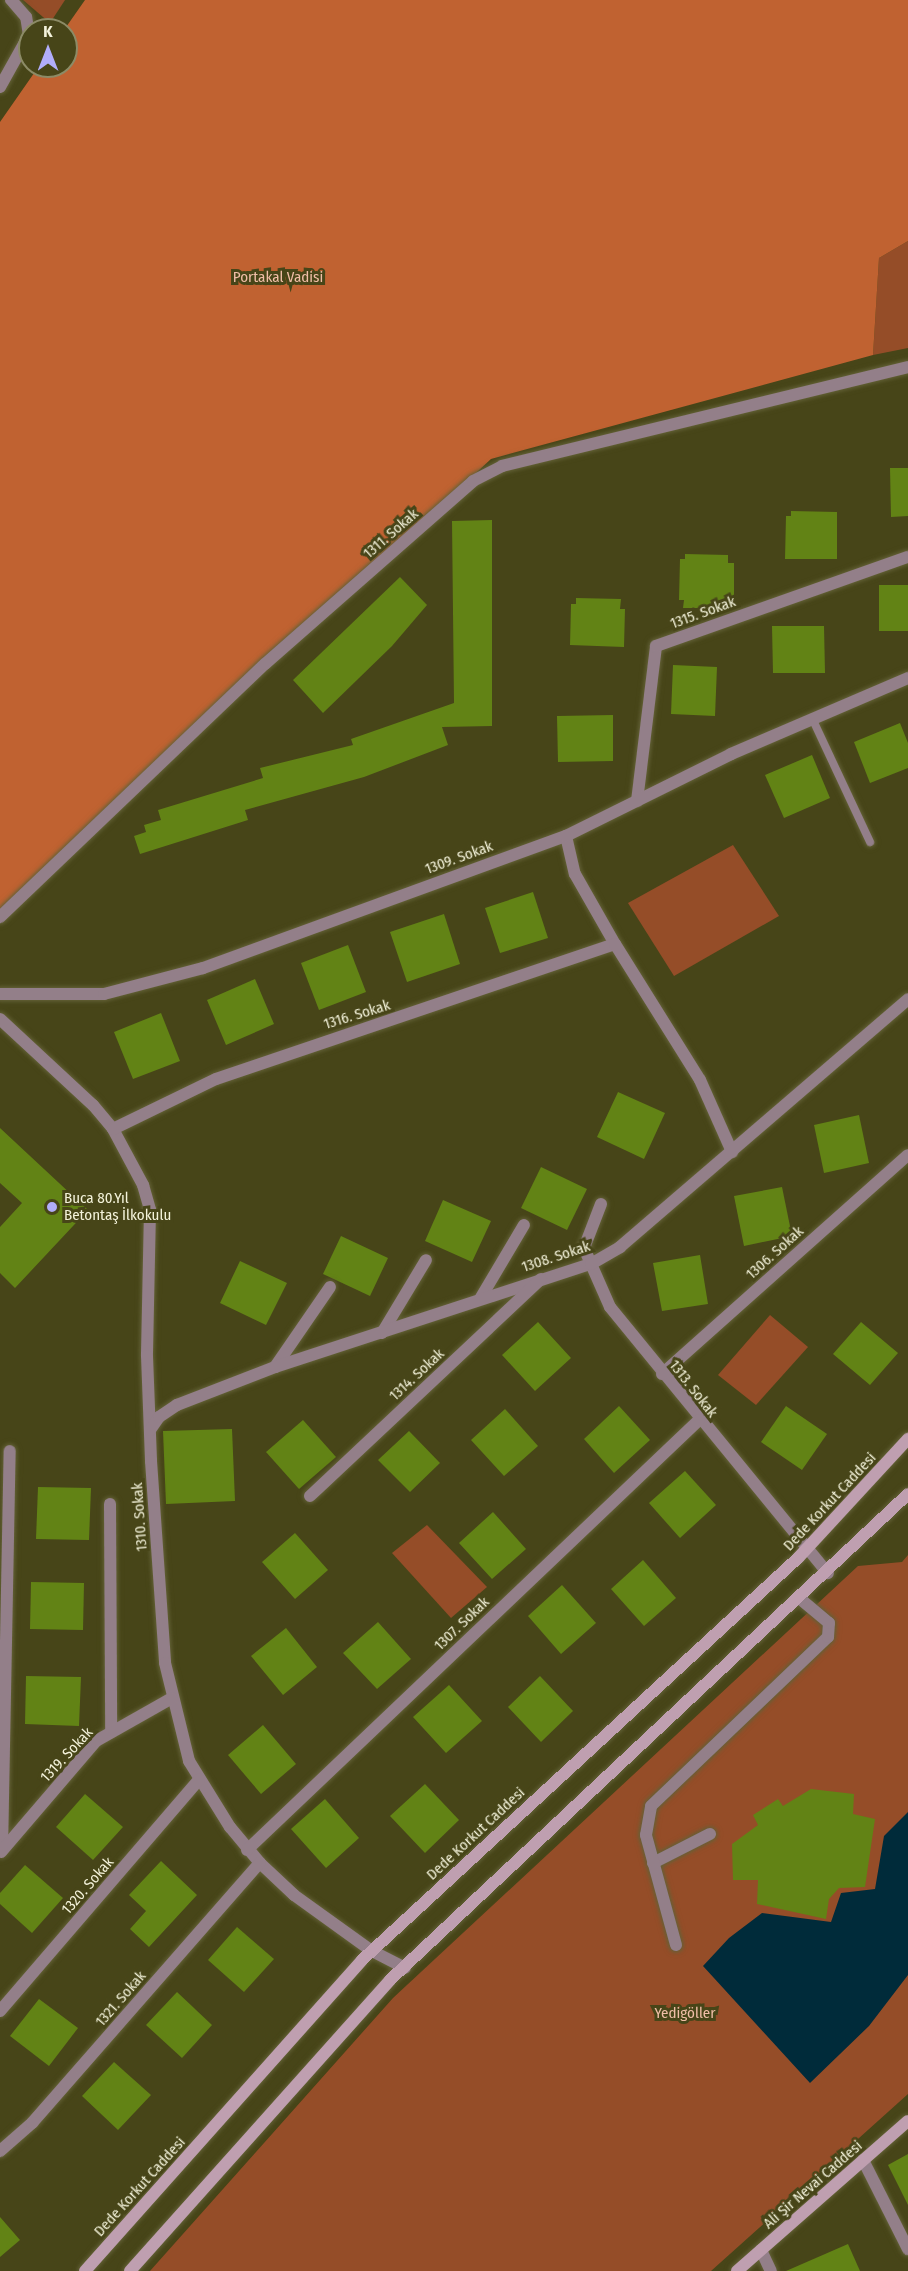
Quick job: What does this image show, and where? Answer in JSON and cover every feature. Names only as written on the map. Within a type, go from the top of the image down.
[{"type":"main road","name":"Dede Korkut Caddesi","points":[[85,2271],[372,1951],[807,1549],[908,1439]]},
{"type":"main road","points":[[130,2271],[390,1980],[800,1599],[908,1494]]},
{"type":"main road","name":"Ali Şir Nevai Caddesi","points":[[737,2271],[908,2121]]},
{"type":"street","points":[[0,87],[23,51],[29,35],[26,17],[11,0]]},
{"type":"street","name":"1311. Sokak","points":[[0,917],[265,664],[473,481],[502,466],[908,368]]},
{"type":"street","name":"1315. Sokak","points":[[638,801],[656,646],[908,557]]},
{"type":"street","name":"1309. Sokak","points":[[0,994],[104,994],[203,968],[566,836],[812,718],[908,678]]},
{"type":"street","points":[[566,836],[575,874],[615,944],[700,1080],[732,1152]]},
{"type":"street","name":"1316. Sokak","points":[[113,1129],[216,1080],[615,944]]},
{"type":"street","name":"1308. Sokak","points":[[150,1430],[159,1417],[177,1406],[275,1367],[544,1276],[591,1264],[620,1246],[908,999]]},
{"type":"street","name":"1310. Sokak","points":[[0,1019],[93,1105],[113,1129],[143,1185],[150,1210],[150,1430],[165,1663],[189,1761],[199,1780],[247,1850],[260,1863],[294,1895],[372,1951],[405,1968]]},
{"type":"street","name":"1306. Sokak","points":[[662,1374],[908,1155]]},
{"type":"street","name":"1313. Sokak","points":[[601,1204],[584,1248],[610,1307],[699,1420],[828,1572]]},
{"type":"street","points":[[480,1299],[524,1225]]},
{"type":"street","points":[[382,1332],[426,1260]]},
{"type":"street","name":"1314. Sokak","points":[[310,1496],[544,1276]]},
{"type":"street","points":[[275,1367],[330,1287]]},
{"type":"street","name":"1307. Sokak","points":[[247,1850],[699,1420]]},
{"type":"street","points":[[1,1851],[10,1451]]},
{"type":"street","points":[[110,1504],[111,1732]]},
{"type":"street","points":[[676,1945],[646,1835],[651,1806],[831,1632],[825,1617],[800,1599]]},
{"type":"street","name":"1319. Sokak","points":[[1,1851],[96,1741],[172,1698]]},
{"type":"street","name":"1320. Sokak","points":[[0,2011],[199,1780]]},
{"type":"street","points":[[653,1863],[710,1834]]},
{"type":"street","name":"1321. Sokak","points":[[0,2151],[32,2123],[260,1863]]},
{"type":"street","points":[[863,2160],[908,2249]]},
{"type":"street","points":[[761,2250],[771,2271]]},
{"type":"lane","points":[[812,718],[870,842]]},
{"type":"green space","points":[[23,0],[65,0],[53,18],[44,18]]},
{"type":"green space","name":"Portakal Vadisi","points":[[85,0],[908,0],[908,241],[879,258],[873,355],[491,459],[0,915],[0,122],[31,78],[78,78],[78,18],[72,18]]},
{"type":"green space","points":[[908,241],[908,348],[873,355],[879,258]]},
{"type":"green space","points":[[733,845],[779,916],[674,976],[628,903]]},
{"type":"green space","points":[[770,1315],[808,1347],[756,1405],[718,1375]]},
{"type":"green space","points":[[427,1525],[487,1587],[451,1618],[392,1553]]},
{"type":"green space","name":"Yedigöller","points":[[908,1555],[908,2094],[711,2271],[150,2271],[393,1998],[858,1566],[902,1562]]},
{"type":"water","points":[[908,1812],[908,1975],[869,2026],[810,2083],[703,1966],[729,1938],[762,1913],[831,1922],[841,1893],[875,1889],[884,1836]]},
{"type":"building","points":[[890,468],[908,468],[908,516],[891,517]]},
{"type":"building","points":[[791,511],[837,512],[837,559],[785,559],[786,516],[791,516]]},
{"type":"building","points":[[492,520],[492,726],[442,727],[448,745],[364,777],[245,810],[248,820],[140,854],[134,836],[146,832],[144,825],[161,820],[158,810],[263,778],[260,768],[353,745],[351,739],[454,703],[452,521]]},
{"type":"building","points":[[685,554],[728,555],[728,563],[734,563],[734,602],[726,602],[726,608],[683,608],[684,600],[679,600],[680,559],[685,559]]},
{"type":"building","points":[[400,577],[427,605],[392,646],[323,713],[293,680]]},
{"type":"building","points":[[879,585],[908,585],[908,631],[879,631]]},
{"type":"building","points":[[576,598],[621,599],[620,609],[625,609],[624,647],[570,645],[571,604],[576,604]]},
{"type":"building","points":[[772,626],[824,626],[825,673],[773,673]]},
{"type":"building","points":[[673,665],[717,667],[715,716],[671,714]]},
{"type":"building","points":[[613,715],[613,761],[558,762],[557,716]]},
{"type":"building","points":[[900,723],[908,743],[908,768],[870,783],[854,742]]},
{"type":"building","points":[[812,755],[830,798],[784,818],[765,775]]},
{"type":"building","points":[[533,892],[548,938],[500,953],[485,908]]},
{"type":"building","points":[[444,914],[460,964],[407,982],[390,932]]},
{"type":"building","points":[[348,945],[366,992],[319,1010],[301,963]]},
{"type":"building","points":[[255,979],[274,1024],[226,1045],[207,1000]]},
{"type":"building","points":[[161,1013],[180,1061],[133,1079],[114,1032]]},
{"type":"building","points":[[618,1092],[665,1113],[644,1159],[597,1137]]},
{"type":"building","points":[[859,1115],[869,1163],[824,1173],[814,1125]]},
{"type":"building","name":"Buca 80.Yıl Betontaş İlkokulu","points":[[0,1128],[88,1210],[15,1288],[0,1273],[0,1227],[22,1203],[0,1183]]},
{"type":"building","points":[[541,1167],[587,1189],[567,1230],[521,1208]]},
{"type":"building","points":[[782,1187],[792,1236],[744,1246],[734,1196]]},
{"type":"building","points":[[443,1200],[491,1221],[472,1262],[425,1241]]},
{"type":"building","points":[[341,1236],[388,1258],[370,1296],[323,1274]]},
{"type":"building","points":[[700,1255],[708,1304],[662,1311],[653,1263]]},
{"type":"building","points":[[240,1261],[287,1283],[266,1325],[220,1303]]},
{"type":"building","points":[[538,1322],[571,1358],[535,1391],[502,1355]]},
{"type":"building","points":[[861,1322],[898,1353],[870,1385],[833,1354]]},
{"type":"building","points":[[619,1406],[650,1440],[614,1473],[584,1439]]},
{"type":"building","points":[[786,1406],[827,1434],[802,1470],[761,1442]]},
{"type":"building","points":[[505,1409],[538,1446],[504,1476],[471,1440]]},
{"type":"building","points":[[303,1420],[336,1457],[299,1489],[266,1452]]},
{"type":"building","points":[[232,1429],[235,1501],[166,1504],[163,1431]]},
{"type":"building","points":[[409,1431],[440,1463],[410,1492],[378,1460]]},
{"type":"building","points":[[685,1471],[716,1505],[680,1538],[649,1503]]},
{"type":"building","points":[[38,1487],[91,1488],[89,1540],[36,1539]]},
{"type":"building","points":[[493,1512],[526,1549],[492,1579],[459,1543]]},
{"type":"building","points":[[295,1533],[328,1570],[295,1599],[262,1562]]},
{"type":"building","points":[[643,1560],[676,1598],[644,1626],[611,1589]]},
{"type":"building","points":[[31,1582],[84,1583],[83,1630],[30,1629]]},
{"type":"building","points":[[562,1585],[596,1623],[561,1654],[528,1616]]},
{"type":"building","points":[[378,1622],[411,1659],[377,1689],[343,1653]]},
{"type":"building","points":[[286,1628],[317,1667],[283,1695],[251,1656]]},
{"type":"building","points":[[26,1676],[81,1677],[79,1726],[25,1724]]},
{"type":"building","points":[[540,1676],[573,1711],[541,1742],[508,1707]]},
{"type":"building","points":[[449,1685],[482,1721],[446,1753],[413,1717]]},
{"type":"building","points":[[263,1725],[296,1764],[261,1794],[228,1755]]},
{"type":"building","points":[[425,1784],[459,1820],[425,1853],[390,1816]]},
{"type":"building","points":[[811,1789],[854,1794],[853,1814],[875,1819],[865,1887],[839,1888],[829,1899],[826,1919],[757,1904],[758,1880],[733,1880],[732,1844],[758,1825],[753,1815],[778,1799],[783,1806]]},
{"type":"building","points":[[85,1794],[123,1827],[93,1860],[56,1827]]},
{"type":"building","points":[[325,1799],[359,1838],[326,1868],[291,1829]]},
{"type":"building","points":[[161,1861],[197,1895],[149,1947],[130,1929],[146,1911],[129,1895]]},
{"type":"building","points":[[25,1865],[63,1898],[32,1933],[0,1904],[0,1893]]},
{"type":"building","points":[[237,1927],[274,1959],[244,1992],[208,1960]]},
{"type":"building","points":[[177,1992],[212,2025],[182,2058],[146,2025]]},
{"type":"building","points":[[39,1999],[78,2028],[49,2066],[10,2036]]},
{"type":"building","points":[[114,2062],[151,2095],[118,2130],[82,2096]]},
{"type":"building","points":[[908,2154],[908,2205],[888,2165]]},
{"type":"building","points":[[0,2217],[20,2240],[0,2257]]},
{"type":"building","points":[[848,2244],[860,2271],[786,2271]]},
{"type":"place","name":"Buca 80.Yıl Betontaş İlkokulu","points":[[52,1207]]}]
